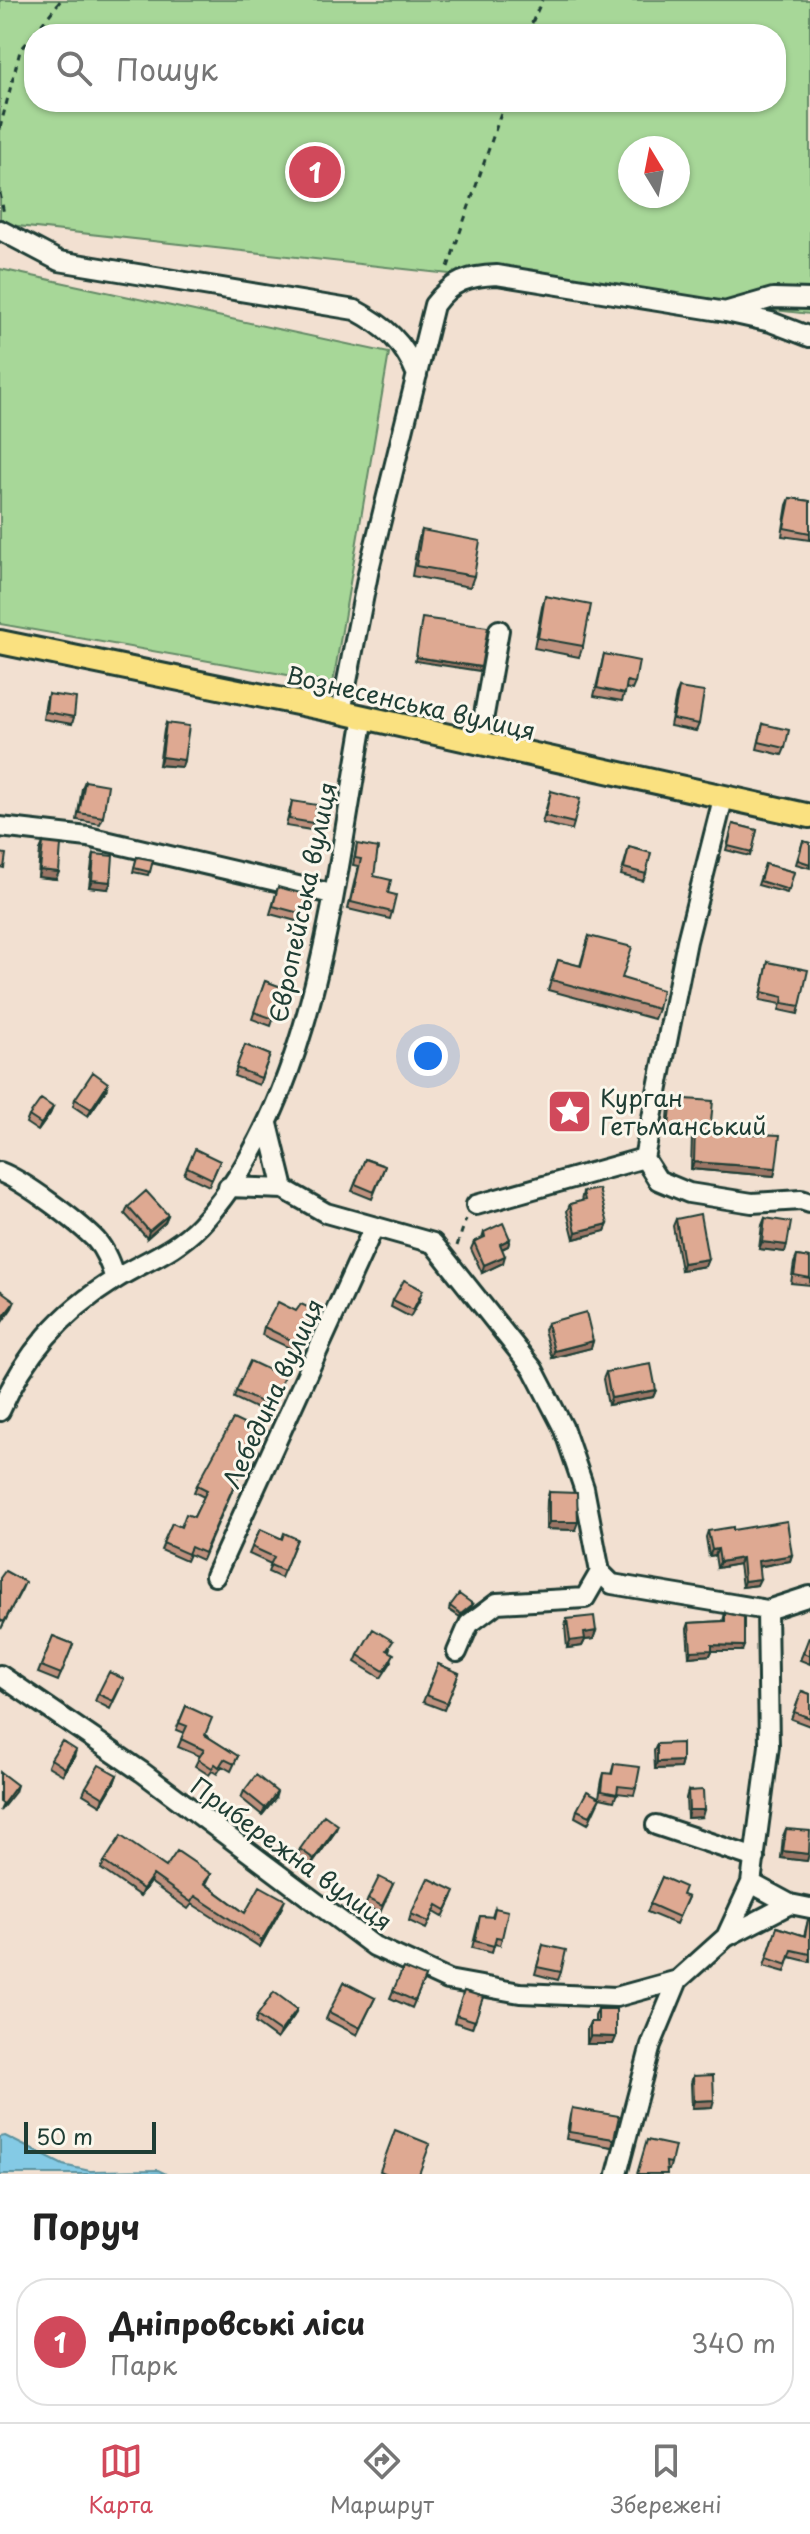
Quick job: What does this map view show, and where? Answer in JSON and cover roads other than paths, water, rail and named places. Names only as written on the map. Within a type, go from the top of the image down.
[{"type":"main road","name":"Вознесенська вулиця","points":[[0,642],[341,712],[810,816]]},
{"type":"street","points":[[0,230],[59,261],[355,310],[378,322],[398,339],[417,375]]},
{"type":"street","points":[[341,712],[369,569],[434,305],[447,287],[470,276],[497,275],[726,312],[771,322],[810,337]]},
{"type":"street","points":[[726,312],[773,298],[810,299]]},
{"type":"street","points":[[479,743],[499,630]]},
{"type":"street","name":"Європейська вулиця","points":[[0,1411],[23,1366],[49,1330],[115,1279],[166,1255],[200,1224],[268,1124],[308,1011],[364,717]]},
{"type":"street","points":[[723,799],[687,941],[644,1158],[658,1180],[689,1193],[752,1203],[801,1200],[810,1203]]},
{"type":"street","points":[[0,827],[88,837],[332,894]]},
{"type":"street","points":[[268,1124],[284,1189]]},
{"type":"street","points":[[476,1205],[644,1158]]},
{"type":"street","points":[[0,1172],[27,1187],[97,1241],[115,1279]]},
{"type":"street","points":[[228,1187],[284,1189],[326,1213],[373,1229],[433,1243],[448,1258],[533,1369],[563,1427],[584,1488],[600,1572],[612,1584],[631,1590],[767,1610],[810,1596]]},
{"type":"street","name":"Лебедина вулиця","points":[[215,1576],[373,1229]]},
{"type":"street","points":[[457,1652],[469,1624],[497,1603],[585,1598],[600,1572]]},
{"type":"street","points":[[726,1937],[751,1883],[755,1858],[769,1746],[767,1610]]},
{"type":"street","name":"Прибережна вулиця","points":[[0,1675],[142,1772],[374,1946],[448,1980],[520,1993],[616,1997],[678,1980]]},
{"type":"street","points":[[656,1825],[755,1858]]},
{"type":"street","points":[[751,1883],[790,1904],[810,1908]]},
{"type":"street","points":[[617,2174],[651,2045],[678,1980],[726,1937],[790,1904]]},
{"type":"water","points":[[5,2136],[63,2165],[90,2171],[158,2170],[166,2174],[0,2174],[0,2137]]},
{"type":"place","name":"Дніпровські ліси","points":[[315,172]]},
{"type":"place","name":"Курган Гетьманський","points":[[569,1111]]}]
